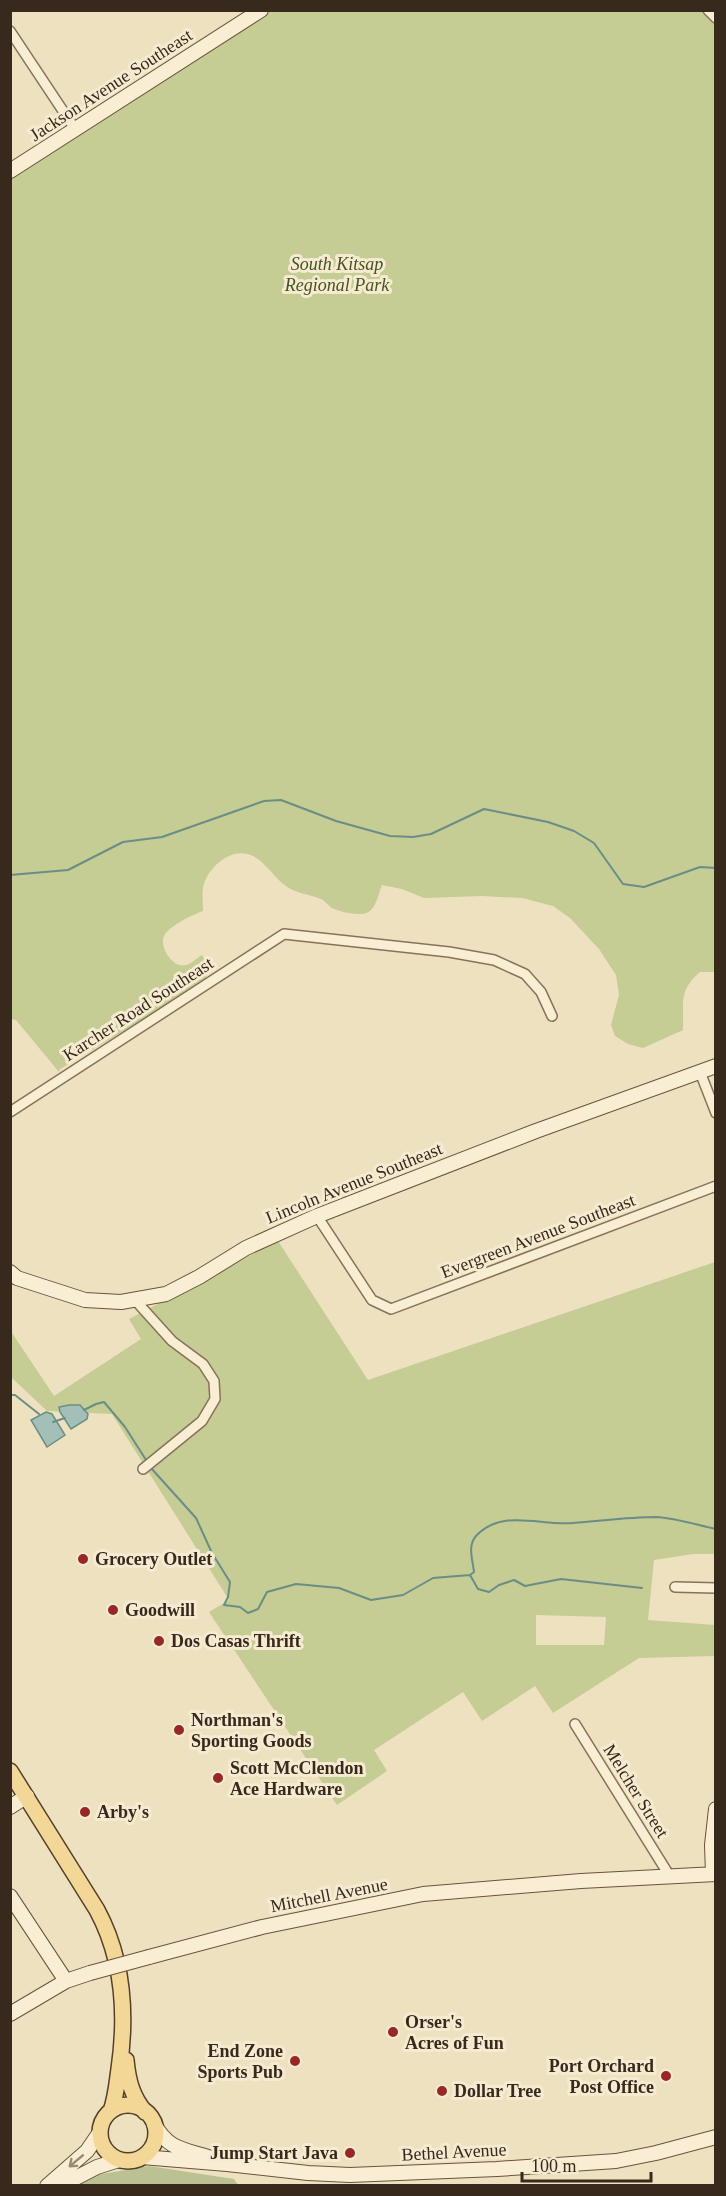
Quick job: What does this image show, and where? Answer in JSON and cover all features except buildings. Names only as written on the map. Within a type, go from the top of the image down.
[{"type":"main road","points":[[10,1771],[93,1902],[111,1939],[123,1996],[123,2042],[116,2094],[111,2111],[103,2120],[100,2132],[107,2152],[119,2160],[131,2161],[148,2152],[155,2139],[150,2119],[133,2095],[128,2079],[123,2042]]},
{"type":"main road","points":[[111,2111],[129,2106],[136,2107],[150,2119]]},
{"type":"street","name":"Jackson Avenue Southeast","points":[[10,171],[261,10]]},
{"type":"street","points":[[708,10],[716,18]]},
{"type":"street","points":[[10,31],[75,129]]},
{"type":"street","name":"Karcher Road Southeast","points":[[10,1112],[284,934],[449,952],[494,960],[525,974],[541,992],[552,1016]]},
{"type":"street","name":"Lincoln Avenue Southeast","points":[[10,1272],[17,1278],[85,1300],[122,1302],[166,1294],[200,1277],[246,1248],[316,1216],[536,1131],[716,1066]]},
{"type":"street","points":[[700,1072],[716,1113]]},
{"type":"street","name":"Evergreen Avenue Southeast","points":[[316,1216],[372,1300],[391,1309],[716,1186]]},
{"type":"street","points":[[135,1300],[172,1341],[203,1364],[214,1381],[215,1399],[202,1421],[143,1468]]},
{"type":"street","points":[[675,1587],[716,1588]]},
{"type":"street","name":"Melcher Street","points":[[575,1724],[669,1875]]},
{"type":"street","points":[[10,1807],[27,1796]]},
{"type":"street","points":[[714,1874],[712,1845],[716,1809]]},
{"type":"street","name":"Mitchell Avenue","points":[[10,2014],[66,1981],[90,1973],[262,1927],[423,1894],[542,1883],[714,1874]]},
{"type":"street","points":[[10,1896],[66,1981]]},
{"type":"street","name":"Bethel Avenue","points":[[150,2119],[160,2136],[170,2145],[227,2164]]},
{"type":"street","points":[[47,2186],[87,2151],[100,2132]]},
{"type":"street","name":"Bethel Avenue","points":[[142,2157],[336,2175],[616,2161],[716,2137]]},
{"type":"street","points":[[60,2186],[97,2167],[119,2160]]},
{"type":"green space","name":"South Kitsap Regional Park","points":[[261,11],[715,11],[716,972],[700,972],[688,985],[683,1005],[683,1030],[643,1048],[628,1044],[615,1036],[611,1025],[619,995],[616,975],[599,949],[570,918],[553,906],[522,898],[482,896],[424,898],[402,889],[382,885],[371,910],[363,914],[352,913],[336,910],[321,899],[290,889],[258,859],[240,853],[219,862],[208,874],[203,888],[203,911],[176,925],[164,936],[165,951],[176,964],[188,964],[202,955],[209,968],[205,979],[197,987],[60,1069],[59,1072],[16,1020],[11,1019],[10,171]]},
{"type":"green space","points":[[278,1241],[368,1380],[715,1262],[715,1554],[693,1554],[654,1560],[648,1620],[715,1625],[715,1656],[639,1658],[553,1713],[535,1686],[482,1721],[463,1692],[374,1750],[387,1771],[337,1805],[209,1612],[229,1600],[112,1414],[47,1411],[11,1377],[10,1330],[54,1396],[141,1339],[129,1319]],"holes":[[[536,1615],[606,1617],[604,1645],[536,1645]]]},
{"type":"green space","points":[[149,2166],[234,2179],[238,2185],[73,2186],[96,2175]]},
{"type":"water","points":[[80,1405],[88,1414],[87,1419],[71,1429],[59,1407]]},
{"type":"water","points":[[46,1412],[52,1414],[65,1435],[47,1447],[31,1420]]},
{"type":"waterway","points":[[10,875],[68,870],[123,842],[162,837],[264,801],[281,800],[336,821],[390,836],[413,837],[431,834],[484,809],[548,822],[574,831],[594,843],[623,884],[644,887],[700,867],[716,868]]},
{"type":"waterway","points":[[10,1395],[15,1395],[39,1414]]},
{"type":"waterway","points":[[84,1410],[104,1402],[125,1427],[148,1463]]},
{"type":"waterway","points":[[53,1422],[65,1418]]},
{"type":"waterway","points":[[151,1468],[196,1518],[212,1553],[230,1582],[228,1597],[224,1605],[240,1607],[248,1613],[258,1609],[267,1592],[296,1584],[339,1588],[371,1600],[403,1595],[433,1578],[470,1575]]},
{"type":"waterway","points":[[470,1575],[474,1572],[471,1554],[473,1540],[486,1528],[509,1520],[573,1523],[656,1517],[716,1529]]},
{"type":"waterway","points":[[470,1575],[478,1589],[489,1592],[499,1585],[514,1580],[525,1586],[561,1579],[642,1588]]},
{"type":"place","name":"Grocery Outlet","points":[[83,1559]]},
{"type":"place","name":"Goodwill","points":[[113,1610]]},
{"type":"place","name":"Dos Casas Thrift","points":[[159,1641]]},
{"type":"place","name":"Northman's Sporting Goods","points":[[179,1730]]},
{"type":"place","name":"Scott McClendon Ace Hardware","points":[[218,1778]]},
{"type":"place","name":"Arby's","points":[[85,1812]]},
{"type":"place","name":"Orser's Acres of Fun","points":[[393,2032]]},
{"type":"place","name":"End Zone Sports Pub","points":[[295,2061]]},
{"type":"place","name":"Port Orchard Post Office","points":[[666,2076]]},
{"type":"place","name":"Dollar Tree","points":[[442,2091]]},
{"type":"place","name":"Jump Start Java","points":[[350,2153]]}]
